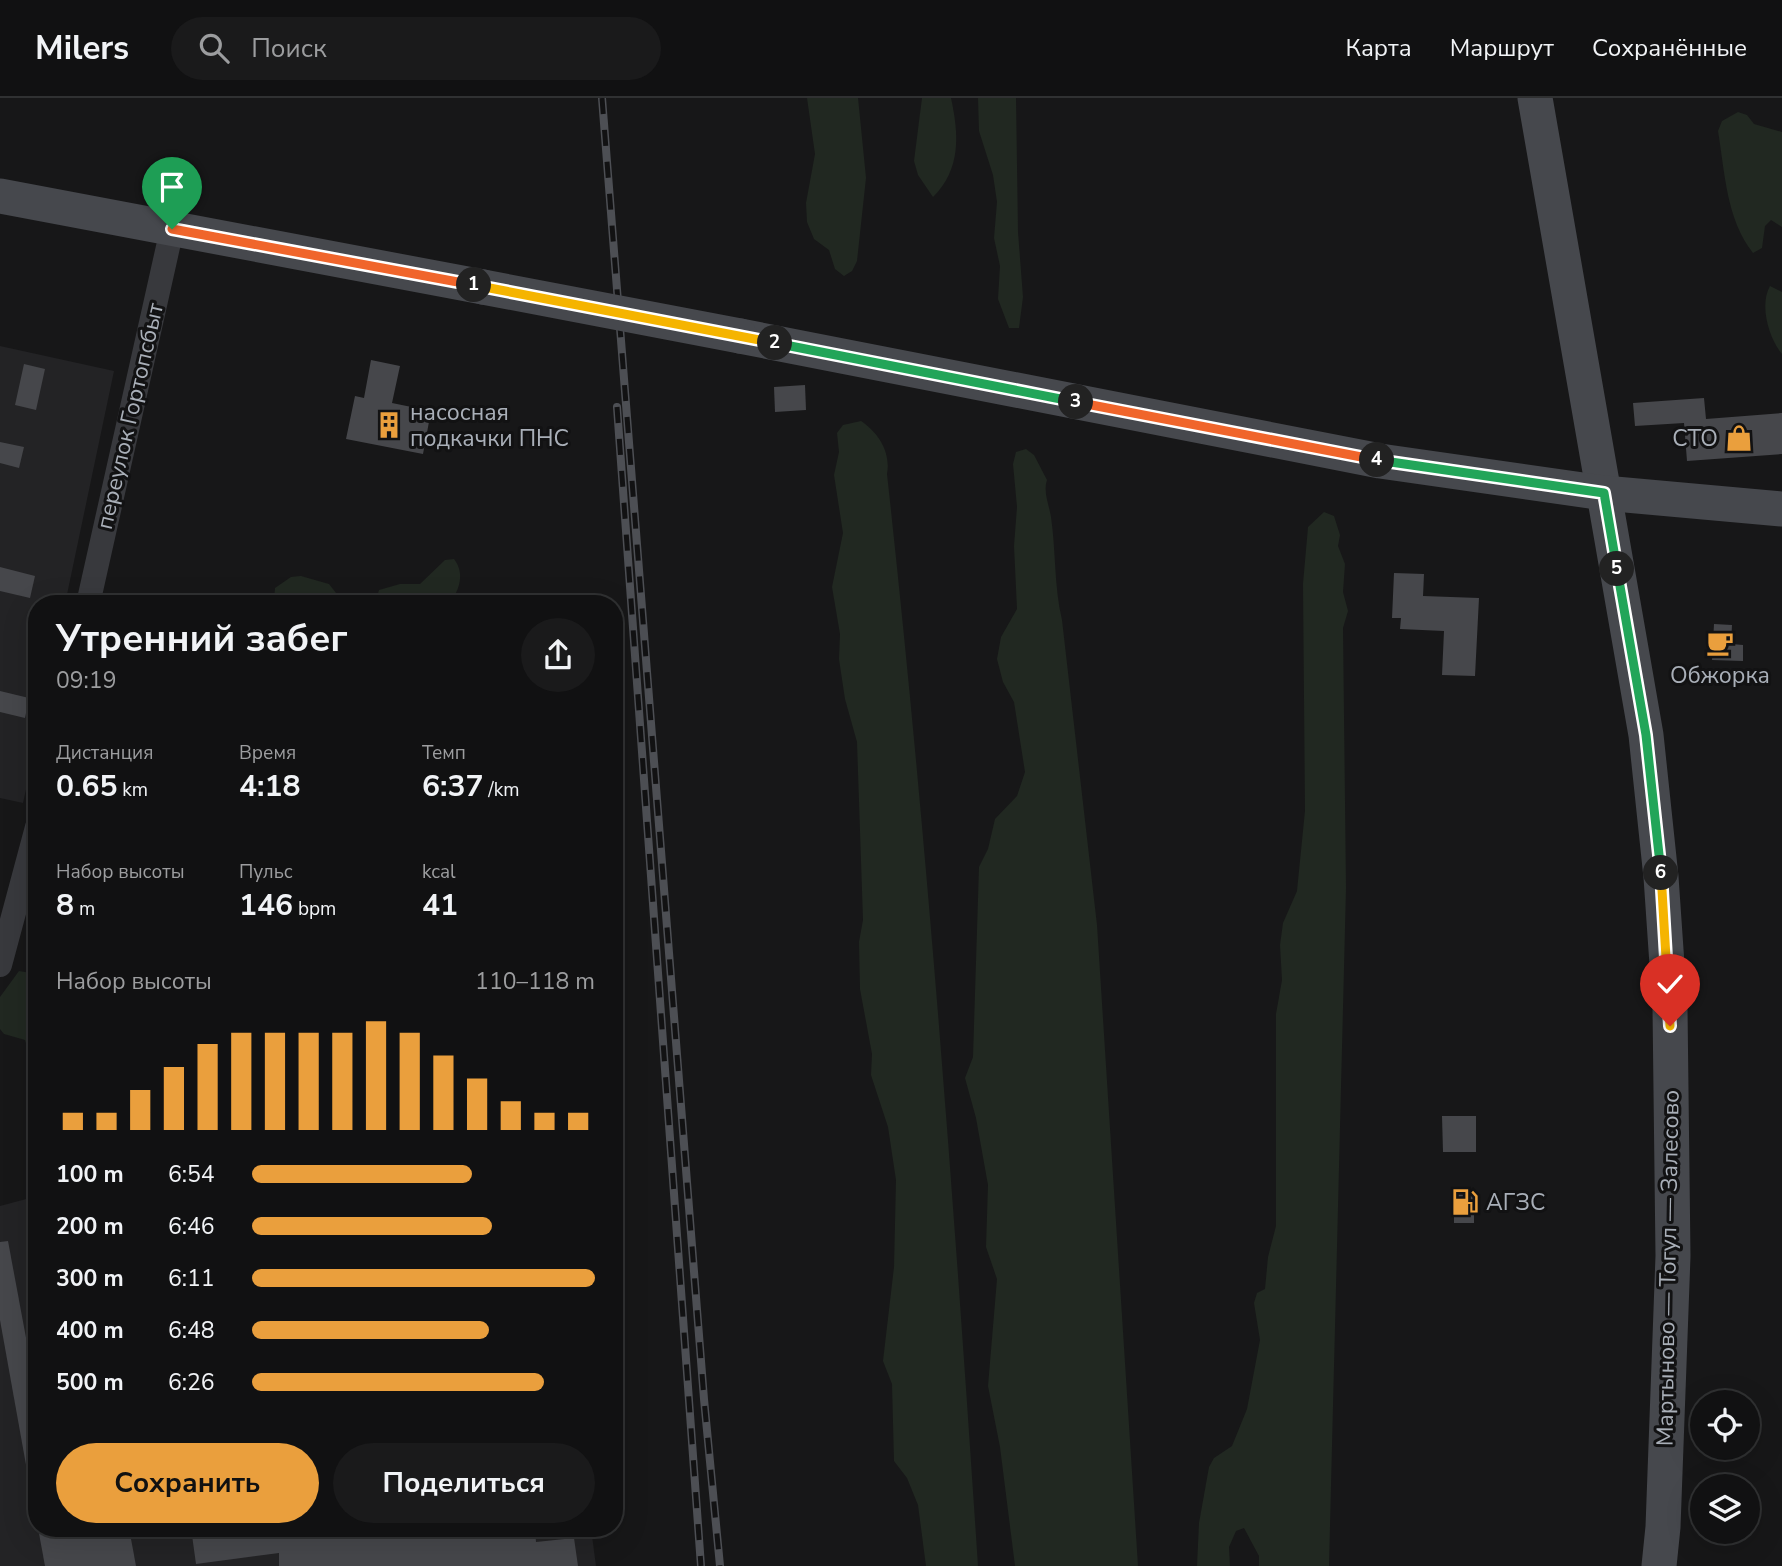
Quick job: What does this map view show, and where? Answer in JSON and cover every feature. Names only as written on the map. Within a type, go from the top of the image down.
[{"type":"street","name":"Мартыново — Тогул — Залесово","points":[[1535,98],[1646,735],[1661,877],[1670,1008],[1673,1256],[1663,1527],[1659,1566]]},
{"type":"street","points":[[0,196],[1380,461],[1604,493],[1782,509]]},
{"type":"street","name":"переулок Гортопсбыт","points":[[90,595],[172,229]]},
{"type":"street","points":[[0,965],[28,861]]},
{"type":"shaded area","points":[[807,98],[858,98],[866,178],[857,261],[852,271],[844,276],[835,269],[829,250],[814,239],[807,222],[806,203],[815,154]]},
{"type":"shaded area","points":[[922,98],[951,98],[956,125],[953,163],[949,175],[933,197],[918,175],[914,161]]},
{"type":"shaded area","points":[[978,98],[1016,98],[1018,232],[1023,297],[1019,328],[1009,328],[998,299],[1000,266],[994,238],[997,202],[993,175],[979,131]]},
{"type":"shaded area","points":[[1738,112],[1747,115],[1754,124],[1782,132],[1782,227],[1771,220],[1765,226],[1762,248],[1753,253],[1744,240],[1732,211],[1718,131],[1722,121]]},
{"type":"shaded area","points":[[1770,286],[1782,292],[1782,354],[1773,340],[1767,322],[1765,303]]},
{"type":"shaded area","points":[[0,346],[114,371],[67,595],[28,595],[28,780],[23,803],[0,798]]},
{"type":"shaded area","points":[[861,421],[873,431],[882,444],[888,466],[938,1020],[978,1566],[926,1566],[918,1505],[907,1478],[894,1461],[892,1384],[883,1361],[894,1267],[896,1180],[888,1127],[871,1075],[872,1054],[860,989],[859,942],[863,920],[857,742],[845,699],[839,659],[840,634],[832,587],[843,533],[834,475],[839,452],[837,433],[843,425]]},
{"type":"shaded area","points":[[1026,449],[1034,455],[1047,480],[1046,494],[1053,530],[1058,594],[1097,925],[1138,1566],[1015,1566],[1000,1447],[988,1386],[997,1279],[986,1247],[988,1185],[976,1118],[965,1078],[973,1057],[979,867],[988,849],[995,819],[1017,796],[1025,772],[1014,702],[1003,682],[997,659],[1001,637],[1017,609],[1014,546],[1017,507],[1013,464],[1016,452]]},
{"type":"shaded area","points":[[1324,512],[1334,516],[1340,535],[1338,546],[1345,564],[1343,592],[1348,611],[1343,628],[1346,888],[1329,1566],[1259,1566],[1259,1556],[1244,1528],[1236,1531],[1229,1547],[1230,1566],[1197,1566],[1199,1523],[1209,1467],[1214,1458],[1232,1446],[1247,1409],[1260,1340],[1254,1303],[1257,1293],[1265,1289],[1268,1257],[1276,1226],[1276,1014],[1282,980],[1280,945],[1283,923],[1297,891],[1305,811],[1303,584],[1308,527]]},
{"type":"shaded area","points":[[454,559],[459,570],[460,582],[455,595],[378,595],[379,590],[400,584],[420,584],[445,560]]},
{"type":"shaded area","points":[[301,576],[329,584],[336,593],[274,595],[275,588],[291,577]]},
{"type":"shaded area","points":[[19,971],[28,972],[28,1050],[25,1040],[4,1034],[0,1029],[0,997]]},
{"type":"shaded area","points":[[28,1199],[28,1537],[592,1537],[596,1566],[0,1566],[0,1206]]},
{"type":"building","name":"насосная подкачки ПНС","points":[[371,360],[400,366],[392,403],[431,411],[423,454],[346,439],[355,396],[364,398]]},
{"type":"building","points":[[24,364],[45,369],[36,410],[15,405]]},
{"type":"building","points":[[805,385],[806,410],[775,412],[774,387]]},
{"type":"building","points":[[1704,398],[1706,419],[1782,413],[1782,454],[1687,461],[1684,423],[1635,426],[1633,403]]},
{"type":"building","points":[[0,442],[24,447],[19,468],[0,463]]},
{"type":"building","points":[[0,567],[35,576],[28,598],[0,591]]},
{"type":"building","points":[[1394,573],[1424,574],[1423,596],[1479,598],[1475,676],[1442,675],[1444,631],[1400,629],[1401,618],[1392,618]]},
{"type":"building","points":[[1714,624],[1732,625],[1731,644],[1743,645],[1743,661],[1712,660]]},
{"type":"building","points":[[0,691],[28,698],[25,718],[0,712]]},
{"type":"building","points":[[1442,1116],[1476,1116],[1476,1152],[1443,1152]]},
{"type":"building","points":[[1454,1193],[1474,1193],[1474,1223],[1454,1223]]},
{"type":"building","points":[[8,1241],[28,1349],[28,1476],[0,1320],[0,1242]]},
{"type":"building","points":[[40,1537],[131,1537],[136,1566],[45,1566]]},
{"type":"building","points":[[192,1537],[536,1537],[536,1542],[574,1538],[578,1566],[279,1566],[279,1553],[196,1564]]},
{"type":"railway","points":[[602,98],[704,1399],[720,1566]]},
{"type":"railway","points":[[617,407],[701,1566]]},
{"type":"place","name":"насосная подкачки ПНС","points":[[389,425]]},
{"type":"place","name":"СТО","points":[[1739,438]]},
{"type":"place","name":"Обжорка","points":[[1720,643]]},
{"type":"place","name":"АГЗС","points":[[1465,1202]]},
{"type":"route","points":[[172,229],[569,303],[1380,461],[1604,493],[1646,735],[1661,877],[1670,1026]]}]
